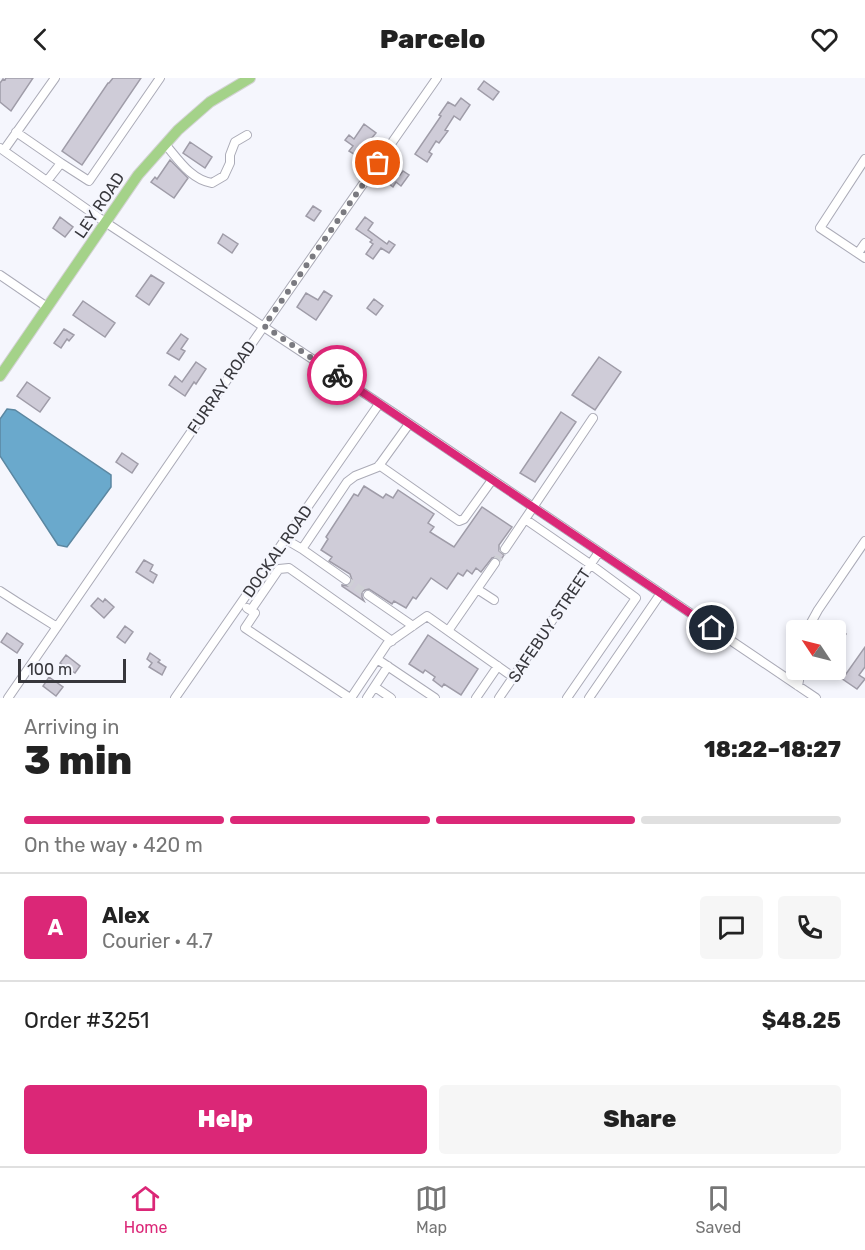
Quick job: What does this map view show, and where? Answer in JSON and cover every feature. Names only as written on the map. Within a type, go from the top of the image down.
[{"type":"main road","name":"LEY ROAD","points":[[0,376],[138,175],[177,130],[210,102],[250,78]]},
{"type":"street","points":[[54,78],[2,149],[105,222],[264,326],[816,698]]},
{"type":"street","points":[[16,132],[89,181],[160,78]]},
{"type":"street","name":"FURRAY ROAD","points":[[8,698],[437,78]]},
{"type":"street","points":[[165,144],[190,173],[203,182],[212,183],[224,176],[231,163],[230,155],[235,142],[247,135]]},
{"type":"street","points":[[865,159],[820,228],[862,256],[865,243]]},
{"type":"street","points":[[47,181],[61,163]]},
{"type":"street","points":[[0,275],[47,307]]},
{"type":"street","name":"DOCKAL ROAD","points":[[175,698],[379,404]]},
{"type":"street","points":[[505,549],[593,418]]},
{"type":"street","points":[[302,549],[348,482],[354,476],[379,465],[410,424]]},
{"type":"street","points":[[379,465],[459,521],[464,519],[492,480]]},
{"type":"street","points":[[525,519],[636,598],[567,698]]},
{"type":"street","points":[[558,542],[566,530]]},
{"type":"street","points":[[285,538],[346,580]]},
{"type":"street","points":[[812,620],[865,541]]},
{"type":"street","name":"SAFEBUY STREET","points":[[499,698],[599,552]]},
{"type":"street","points":[[448,631],[495,563]]},
{"type":"street","points":[[251,610],[279,569],[289,568],[392,641]]},
{"type":"street","points":[[262,573],[272,580]]},
{"type":"street","points":[[621,587],[631,573]]},
{"type":"street","points":[[477,589],[494,600]]},
{"type":"street","points":[[0,591],[57,627]]},
{"type":"street","points":[[588,698],[661,593]]},
{"type":"street","points":[[368,595],[412,626]]},
{"type":"street","points":[[240,603],[255,614],[245,628],[351,698],[387,644],[427,616],[513,677]]},
{"type":"street","points":[[378,659],[435,698]]},
{"type":"street","points":[[367,698],[388,666]]},
{"type":"street","points":[[476,698],[498,666]]},
{"type":"street","points":[[798,686],[799,680]]},
{"type":"street","points":[[375,687],[391,698]]},
{"type":"water","points":[[7,409],[15,410],[111,475],[111,487],[67,547],[58,545],[0,456],[0,419]]},
{"type":"building","points":[[6,78],[33,78],[11,111],[0,102],[0,83]]},
{"type":"building","points":[[113,78],[141,78],[82,165],[62,151]]},
{"type":"building","points":[[484,81],[499,92],[493,100],[478,89]]},
{"type":"building","points":[[461,98],[470,105],[460,120],[454,116],[445,130],[448,131],[439,143],[436,141],[429,152],[432,154],[427,162],[415,154],[448,102],[455,106]]},
{"type":"building","points":[[364,124],[376,133],[357,156],[349,151],[353,146],[345,140],[349,135],[354,139]]},
{"type":"building","points":[[190,142],[212,157],[205,168],[183,153]]},
{"type":"building","points":[[170,160],[188,178],[174,198],[151,182],[155,177],[157,179]]},
{"type":"building","points":[[394,171],[400,175],[403,171],[409,175],[401,186],[396,182],[393,187],[388,183]]},
{"type":"building","points":[[313,206],[321,211],[314,221],[306,216]]},
{"type":"building","points":[[60,217],[73,227],[65,237],[53,228]]},
{"type":"building","points":[[365,217],[373,223],[368,230],[387,244],[389,241],[395,245],[389,253],[381,248],[373,259],[366,254],[373,244],[370,242],[372,240],[356,229]]},
{"type":"building","points":[[223,234],[238,244],[232,253],[218,243]]},
{"type":"building","points":[[151,275],[164,283],[149,305],[136,296]]},
{"type":"building","points":[[324,291],[332,296],[316,320],[297,307],[306,293],[318,300]]},
{"type":"building","points":[[374,299],[383,306],[376,315],[367,308]]},
{"type":"building","points":[[83,301],[115,323],[105,337],[73,315]]},
{"type":"building","points":[[64,329],[74,335],[69,341],[67,339],[61,348],[54,343]]},
{"type":"building","points":[[181,334],[188,339],[181,349],[185,351],[179,360],[167,353]]},
{"type":"building","points":[[599,357],[621,372],[595,410],[572,395]]},
{"type":"building","points":[[196,362],[206,369],[185,396],[169,385],[175,376],[182,382]]},
{"type":"building","points":[[27,382],[50,398],[40,412],[17,396]]},
{"type":"building","points":[[561,412],[576,422],[535,482],[520,473]]},
{"type":"building","points":[[122,453],[138,464],[132,473],[116,462]]},
{"type":"building","points":[[364,486],[383,498],[386,494],[393,498],[398,490],[434,514],[428,523],[434,527],[430,532],[454,547],[482,507],[512,527],[499,545],[499,551],[504,555],[501,560],[496,557],[492,558],[481,572],[476,568],[472,574],[467,570],[463,576],[458,573],[447,589],[431,578],[416,599],[413,597],[406,608],[394,601],[392,604],[369,589],[362,592],[364,601],[342,586],[351,584],[350,574],[329,561],[332,557],[321,550],[328,539],[326,537],[354,494],[358,496]]},
{"type":"building","points":[[144,560],[153,565],[150,571],[157,575],[153,583],[136,572]]},
{"type":"building","points":[[98,598],[103,602],[105,599],[114,607],[104,618],[91,606]]},
{"type":"building","points":[[125,626],[133,632],[125,643],[117,637]]},
{"type":"building","points":[[7,633],[23,644],[17,653],[1,642]]},
{"type":"building","points":[[428,635],[478,669],[461,695],[444,684],[442,687],[433,680],[435,677],[425,670],[423,673],[409,664]]},
{"type":"building","points":[[865,647],[865,667],[859,675],[865,679],[857,689],[844,680],[846,680],[846,674]]},
{"type":"building","points":[[150,653],[166,667],[162,675],[149,667],[152,663],[147,659]]},
{"type":"building","points":[[66,655],[80,666],[75,673],[60,663]]},
{"type":"building","points":[[49,677],[63,687],[56,696],[43,686]]},
{"type":"tunnel","points":[[495,563],[505,549]]},
{"type":"tunnel","points":[[346,580],[368,595]]},
{"type":"way so far","points":[[337,375],[264,326],[378,163]]},
{"type":"route","points":[[337,375],[712,628]]}]
